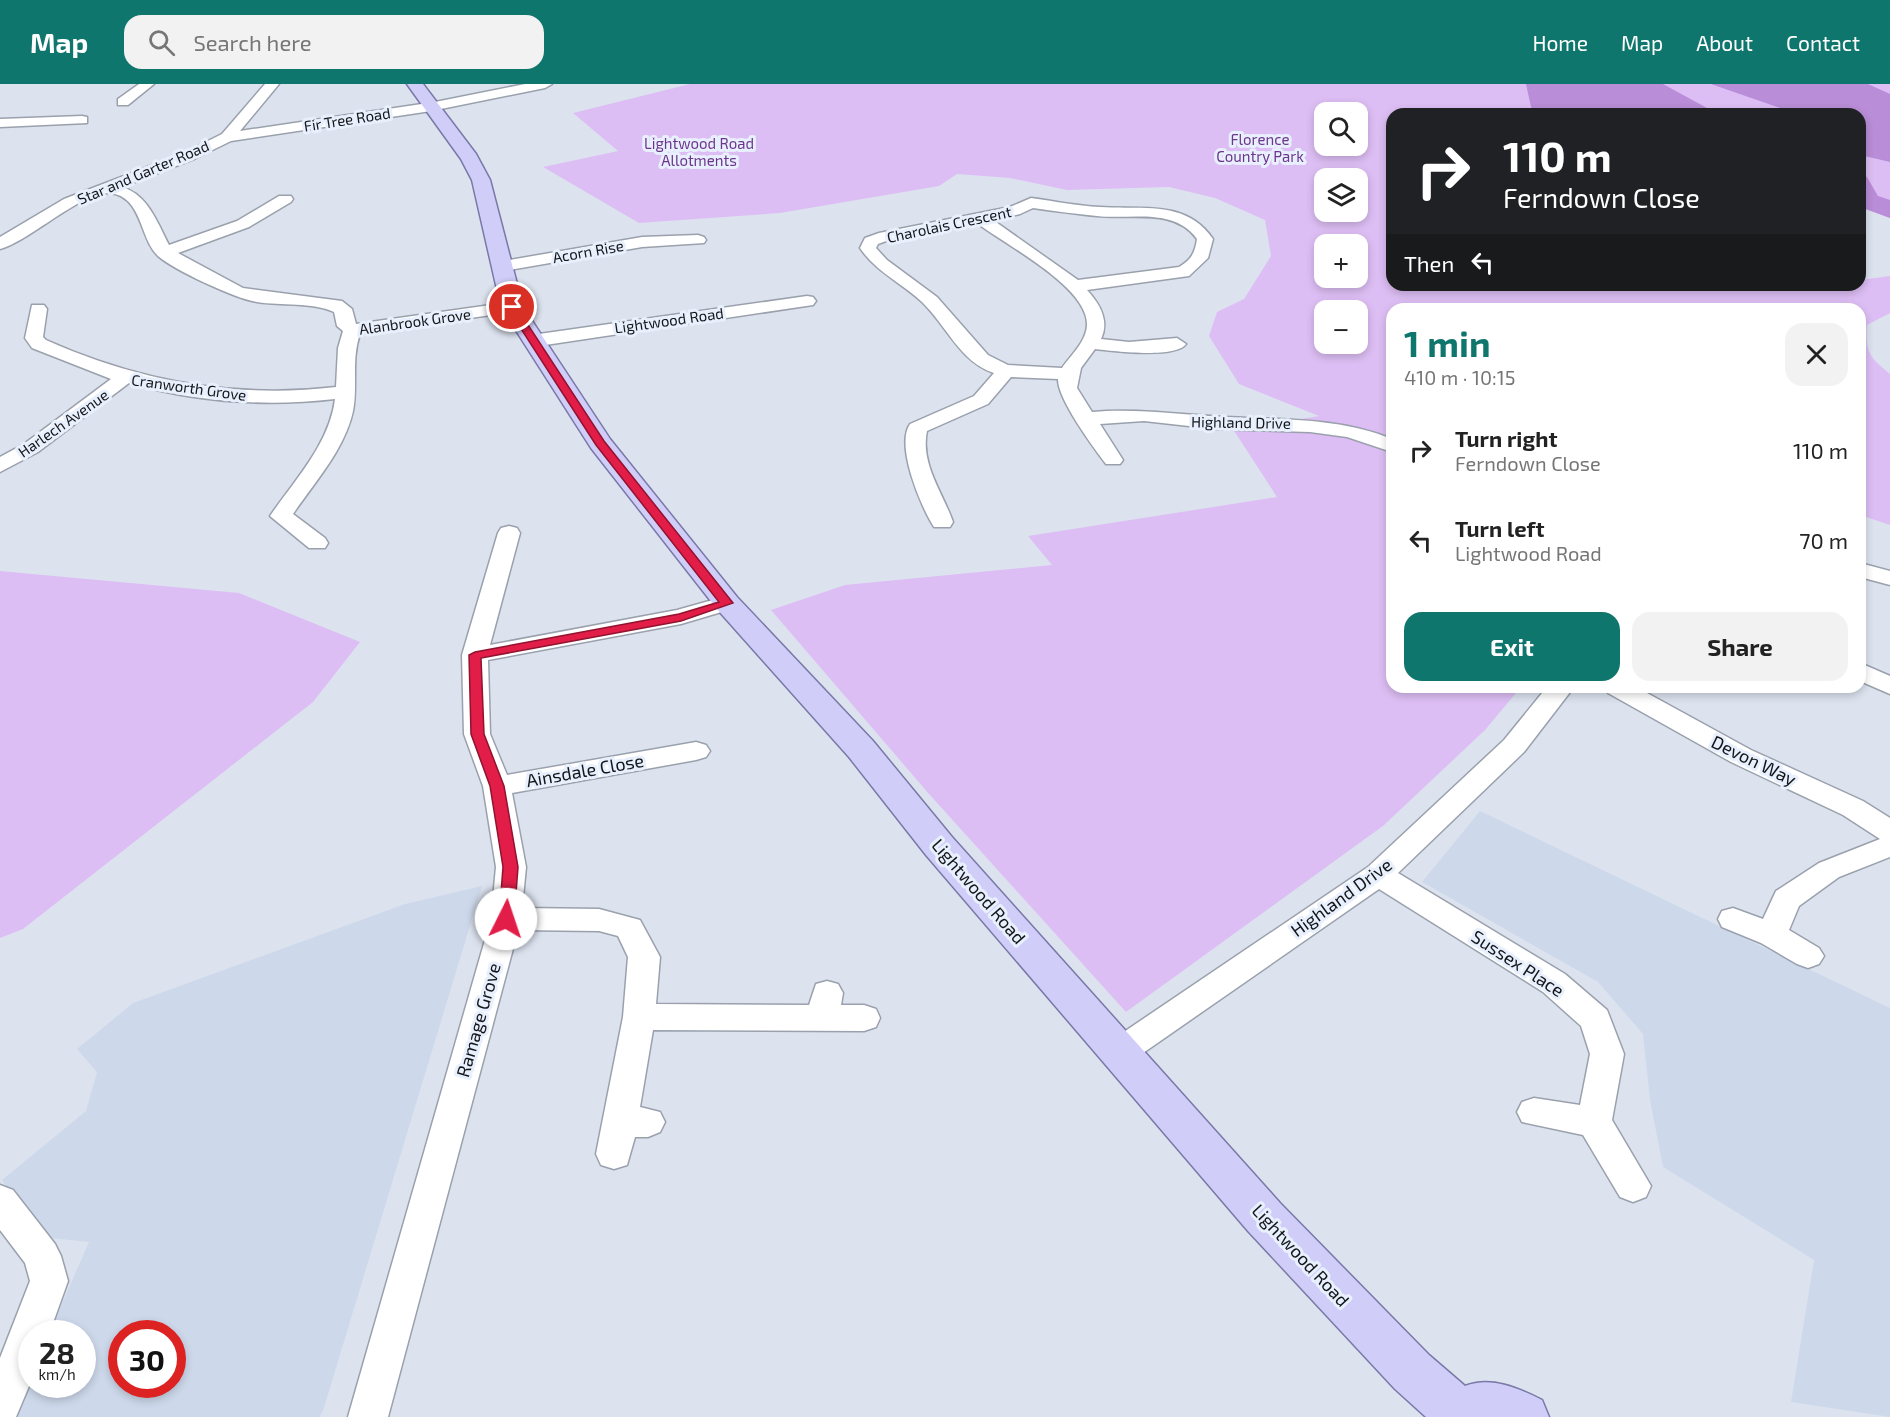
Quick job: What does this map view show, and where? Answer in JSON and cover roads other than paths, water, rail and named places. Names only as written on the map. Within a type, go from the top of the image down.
[{"type":"main road","name":"Lightwood Road","points":[[425,99],[470,158],[481,180],[504,266],[512,307],[600,443],[727,603],[861,749],[939,846],[1121,1051],[1264,1217],[1412,1372],[1457,1415]]},
{"type":"main road","points":[[1457,1415],[1478,1407],[1496,1407],[1524,1417]]},
{"type":"street","points":[[123,102],[147,84]]},
{"type":"street","name":"Star and Garter Road","points":[[0,244],[70,202],[189,156],[227,136],[272,84]]},
{"type":"street","name":"Fir Tree Road","points":[[189,156],[265,133],[425,99],[545,84]]},
{"type":"street","points":[[0,123],[82,120]]},
{"type":"street","name":"Fir Tree Road","points":[[227,136],[265,133]]},
{"type":"street","points":[[108,188],[129,194],[142,208],[164,252],[237,292],[257,297],[340,307],[346,326],[353,329]]},
{"type":"street","points":[[164,252],[243,225],[285,199]]},
{"type":"street","name":"Charolais Crescent","points":[[1068,374],[1006,371],[988,364],[955,332],[932,302],[915,287],[890,273],[868,248],[871,241],[885,236],[1014,211],[1032,199],[1100,213],[1155,213],[1172,216],[1197,228],[1205,239],[1203,254],[1197,264],[1183,272],[1074,286]]},
{"type":"street","points":[[980,218],[1007,239],[1044,261],[1074,286],[1092,310],[1097,326],[1091,343],[1068,374],[1067,390],[1113,460]]},
{"type":"street","name":"Acorn Rise","points":[[504,266],[674,236],[698,240]]},
{"type":"street","name":"Lightwood Road","points":[[532,341],[807,301]]},
{"type":"street","name":"Alanbrook Grove","points":[[317,543],[281,516],[343,416],[347,392],[348,340],[353,329],[370,329],[512,307]]},
{"type":"street","name":"Cranworth Grove","points":[[38,309],[34,338],[39,344],[124,378],[184,390],[258,396],[319,396],[347,392]]},
{"type":"street","points":[[1091,343],[1129,348],[1164,342]]},
{"type":"street","points":[[962,507],[940,516],[928,493],[912,440],[917,428],[981,400],[1006,371]]},
{"type":"street","name":"Harlech Avenue","points":[[0,466],[31,448],[124,378]]},
{"type":"street","name":"Highland Drive","points":[[1087,419],[1153,416],[1182,421],[1302,423],[1354,432],[1386,444]]},
{"type":"street","name":"Ramage Grove","points":[[368,1417],[506,919],[511,867],[497,786],[477,734],[475,655],[513,542]]},
{"type":"street","points":[[1866,572],[1890,578]]},
{"type":"street","points":[[475,655],[681,617],[727,603]]},
{"type":"street","points":[[1866,674],[1890,686]]},
{"type":"street","name":"Highland Drive","points":[[1121,1051],[1378,875],[1514,746],[1556,693]]},
{"type":"street","name":"Devon Way","points":[[1628,693],[1742,756],[1853,808],[1890,832]]},
{"type":"street","name":"Ainsdale Close","points":[[497,786],[682,759]]},
{"type":"street","points":[[1772,935],[1787,899],[1829,870],[1890,846]]},
{"type":"street","name":"Sussex Place","points":[[1378,875],[1554,983],[1595,1019],[1607,1054],[1594,1122]]},
{"type":"street","points":[[506,919],[599,920],[630,928],[644,957],[627,1132]]},
{"type":"street","points":[[1733,919],[1772,935],[1808,956]]},
{"type":"street","points":[[639,1017],[825,1005],[864,1018]]},
{"type":"street","points":[[1534,1112],[1594,1122],[1633,1186]]},
{"type":"street","points":[[0,1201],[42,1256],[49,1281],[0,1407]]},
{"type":"park label","name":"Florence Country Park","points":[[1260,148]]},
{"type":"park label","name":"Lightwood Road Allotments","points":[[699,152]]}]
